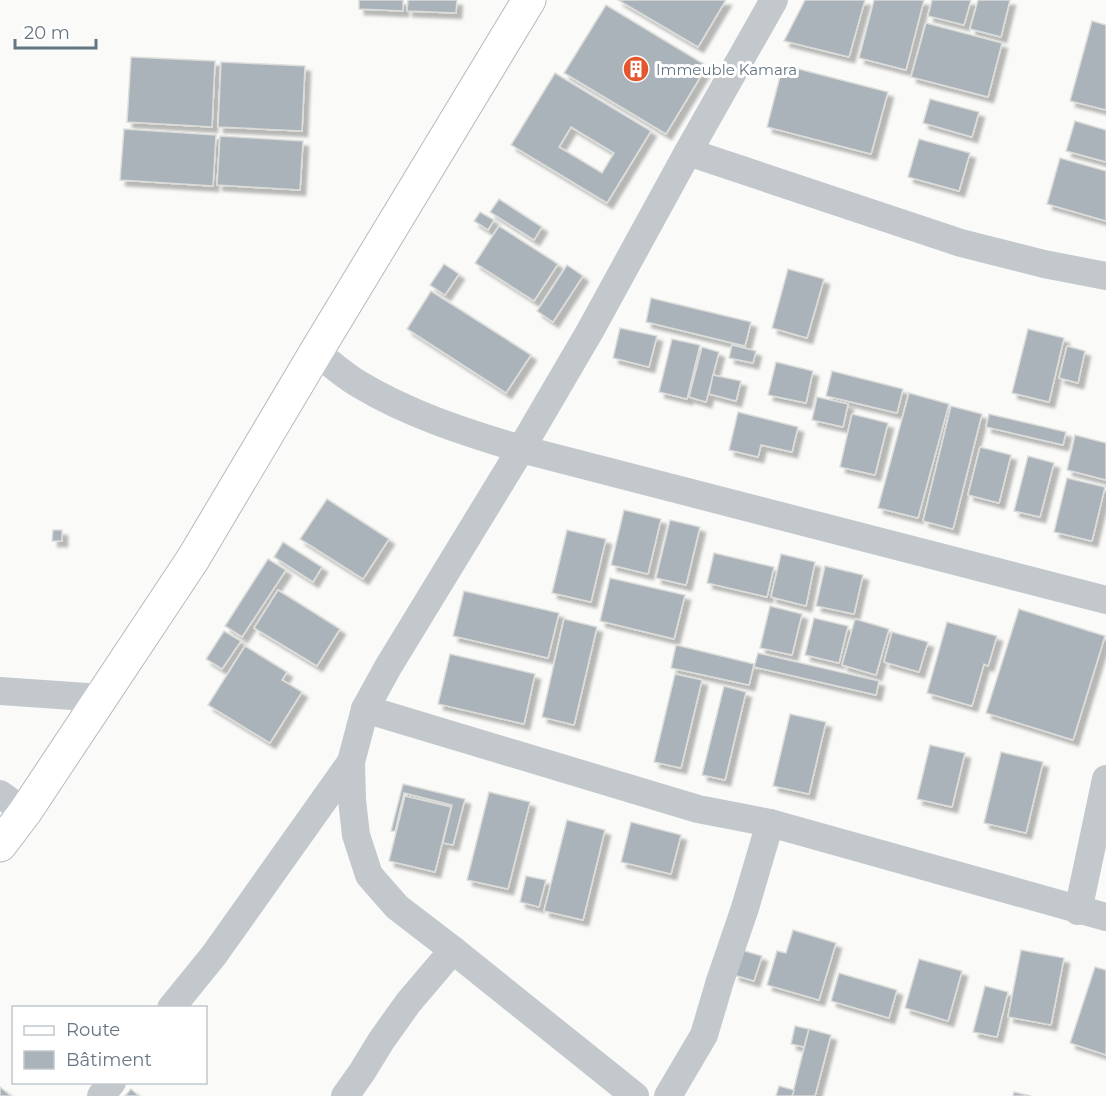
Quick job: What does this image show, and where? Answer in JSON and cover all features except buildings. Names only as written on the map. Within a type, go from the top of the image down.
[{"type":"main road","points":[[0,845],[13,803],[101,698],[193,559],[529,0]]},
{"type":"street","points":[[635,1096],[397,906],[369,875],[356,835],[351,762],[364,709],[590,331],[774,0]]},
{"type":"street","points":[[688,152],[961,243],[1044,264],[1106,276]]},
{"type":"street","points":[[316,352],[356,382],[408,411],[468,434],[1106,600]]},
{"type":"street","points":[[0,691],[101,698]]},
{"type":"street","points":[[364,709],[698,808],[770,823],[1106,918]]},
{"type":"street","points":[[173,1006],[213,955],[351,762]]},
{"type":"street","points":[[1078,910],[1106,779]]},
{"type":"street","points":[[669,1096],[704,1035],[770,823]]},
{"type":"street","points":[[345,1096],[408,1003],[453,950]]},
{"type":"street","points":[[101,1096],[111,1084]]},
{"type":"place","name":"Immeuble Kamara","points":[[636,69]]}]
